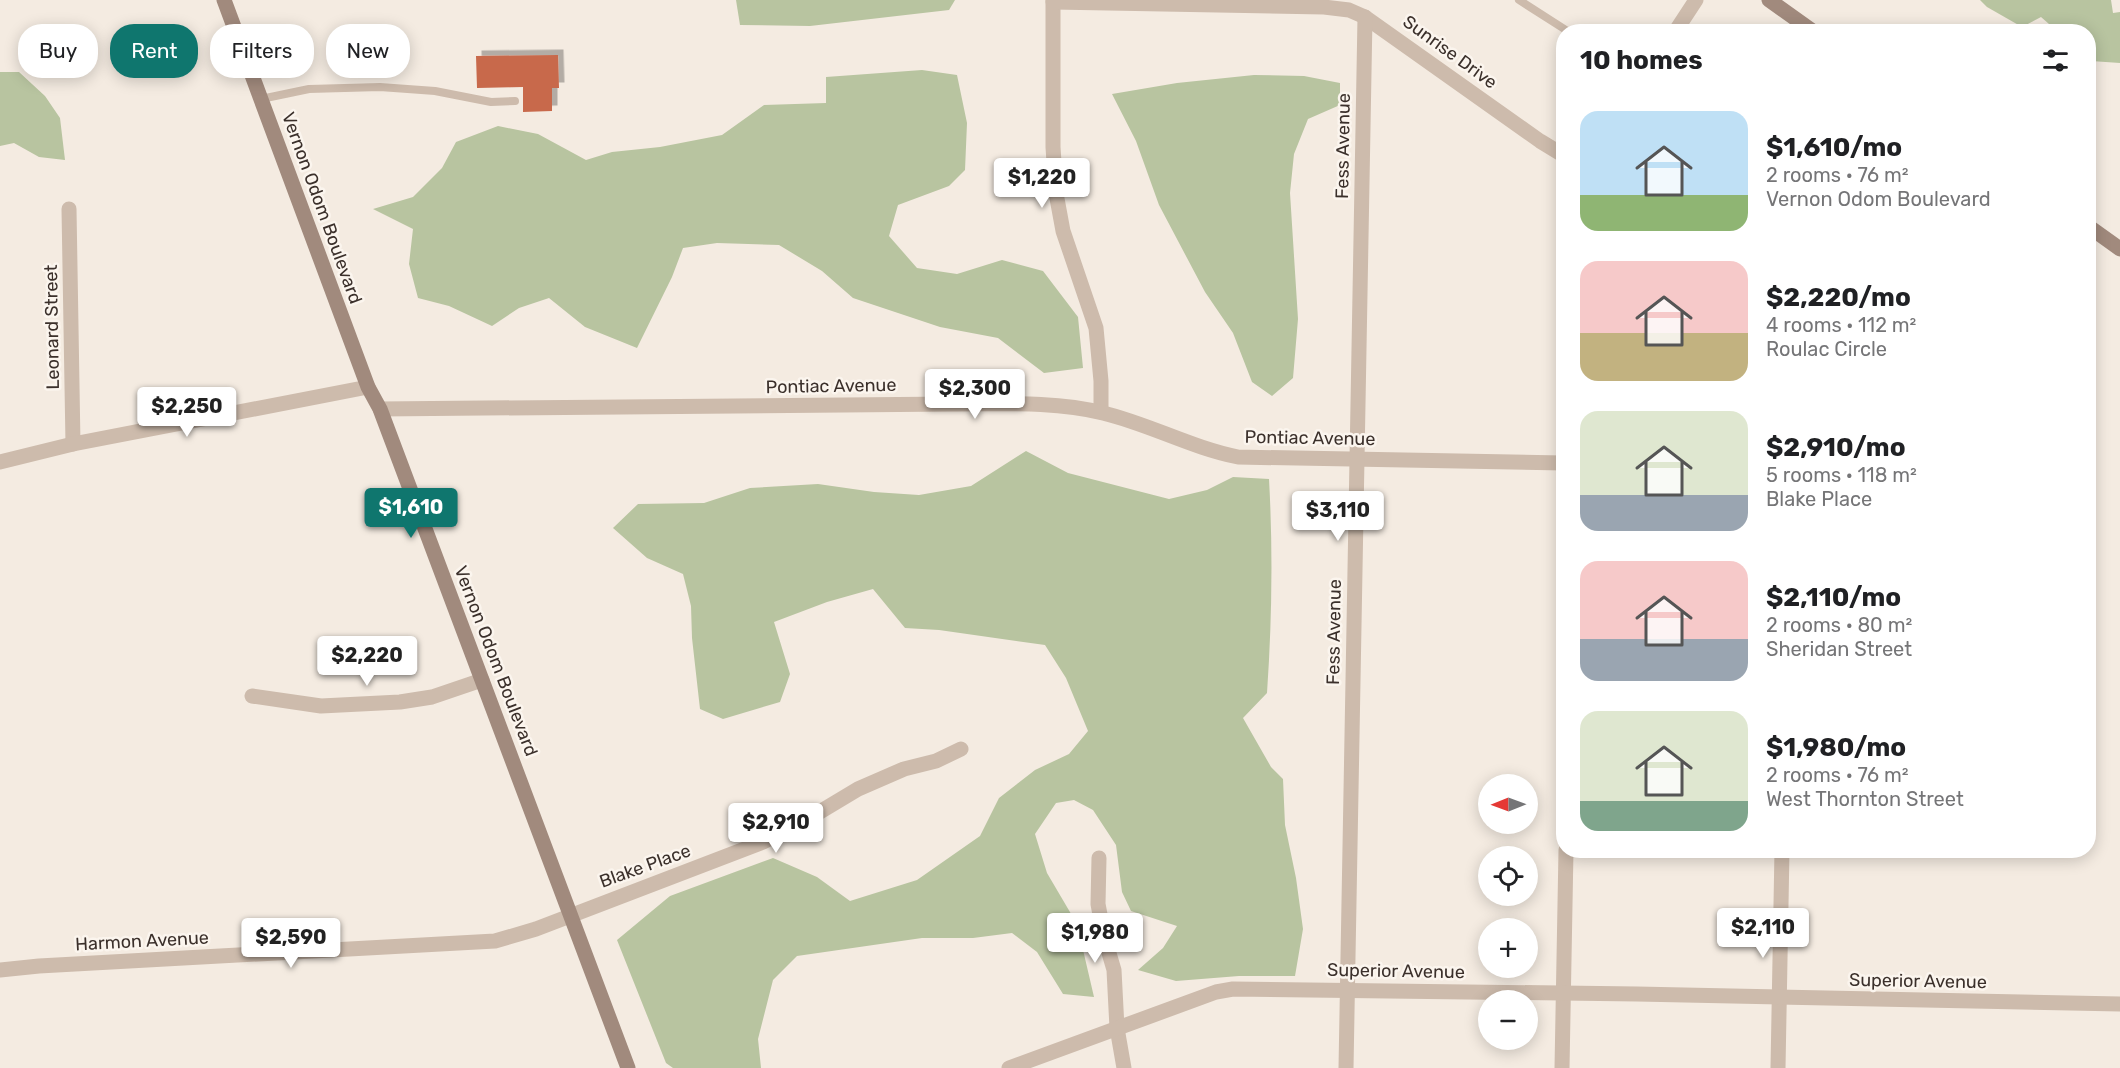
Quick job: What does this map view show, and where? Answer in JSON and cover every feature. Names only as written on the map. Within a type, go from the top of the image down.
[{"type":"main road","name":"Vernon Odom Boulevard","points":[[224,0],[368,387],[380,410],[627,1068]]},
{"type":"main road","points":[[1769,0],[1803,24]]},
{"type":"main road","points":[[2096,232],[2120,249]]},
{"type":"street","points":[[1680,24],[1696,0]]},
{"type":"street","points":[[1053,1],[1053,147],[1056,193],[1063,231],[1096,328],[1101,381],[1101,412]]},
{"type":"street","name":"Sunrise Drive","points":[[1053,1],[1324,7],[1349,10],[1365,17],[1556,150]]},
{"type":"street","name":"Fess Avenue","points":[[1346,1068],[1365,17]]},
{"type":"street","name":"Leonard Street","points":[[69,209],[73,444]]},
{"type":"street","points":[[0,462],[73,444],[368,387]]},
{"type":"street","name":"Pontiac Avenue","points":[[380,410],[1043,405],[1101,412],[1168,433],[1215,452],[1238,457],[1556,463]]},
{"type":"street","points":[[252,696],[321,706],[400,702],[432,697],[482,680]]},
{"type":"street","name":"Blake Place","points":[[570,915],[763,842],[803,822],[858,789],[904,769],[936,761],[961,749]]},
{"type":"street","points":[[1099,858],[1098,904],[1114,970],[1117,1028],[1124,1068]]},
{"type":"street","points":[[1562,1068],[1566,858]]},
{"type":"street","points":[[1778,1068],[1782,858]]},
{"type":"street","name":"Harmon Avenue","points":[[0,970],[51,965],[495,941],[570,915]]},
{"type":"street","name":"Superior Avenue","points":[[1009,1068],[1216,992],[1233,989],[2120,1004]]},
{"type":"lane","points":[[1519,0],[1556,24]]},
{"type":"lane","points":[[261,99],[309,89],[380,87],[435,91],[491,102],[516,101]]},
{"type":"green space","points":[[736,0],[955,0],[949,10],[810,26],[740,25]]},
{"type":"green space","points":[[1980,0],[2111,0],[2113,13],[2120,12],[2120,63],[2096,61],[2096,24],[2049,24],[2041,17],[2028,24],[2017,24],[1987,7]]},
{"type":"green space","points":[[922,70],[957,75],[967,123],[965,170],[949,186],[898,205],[889,236],[917,268],[957,274],[1002,260],[1043,271],[1078,317],[1083,368],[1044,373],[998,338],[940,327],[853,298],[822,271],[779,245],[717,243],[683,248],[672,277],[637,348],[585,327],[549,298],[519,308],[492,326],[449,306],[418,298],[409,264],[413,229],[373,209],[413,197],[442,168],[456,142],[498,126],[538,134],[586,160],[612,152],[660,147],[722,135],[764,105],[826,103],[826,77]]},
{"type":"green space","points":[[0,72],[18,72],[18,78],[26,78],[45,96],[60,118],[65,160],[39,157],[14,143],[0,146]]},
{"type":"green space","points":[[1254,75],[1304,76],[1340,83],[1340,105],[1308,119],[1294,154],[1290,193],[1298,319],[1293,378],[1272,396],[1252,382],[1233,333],[1205,292],[1159,205],[1136,141],[1112,94],[1177,83]]},
{"type":"green space","points":[[1026,451],[1068,473],[1169,499],[1207,490],[1233,477],[1269,479],[1271,586],[1267,693],[1243,718],[1271,767],[1283,779],[1285,825],[1296,878],[1303,929],[1295,976],[1239,976],[1176,981],[1138,970],[1163,948],[1177,926],[1131,911],[1122,892],[1116,845],[1093,810],[1074,800],[1056,803],[1035,834],[1047,873],[1077,924],[1094,997],[1063,994],[1037,952],[1012,933],[973,938],[922,938],[797,956],[773,980],[758,1039],[761,1068],[673,1068],[666,1063],[617,940],[670,896],[773,858],[817,877],[850,901],[917,880],[980,836],[999,798],[1035,770],[1069,754],[1088,731],[1066,678],[1045,645],[939,630],[905,628],[873,589],[827,602],[774,622],[790,674],[780,702],[723,719],[700,709],[691,606],[683,574],[647,558],[613,528],[638,504],[704,503],[750,488],[818,484],[874,492],[919,495],[971,486]]},
{"type":"building","points":[[558,55],[559,88],[552,88],[552,111],[523,112],[523,87],[477,88],[476,56]]}]
